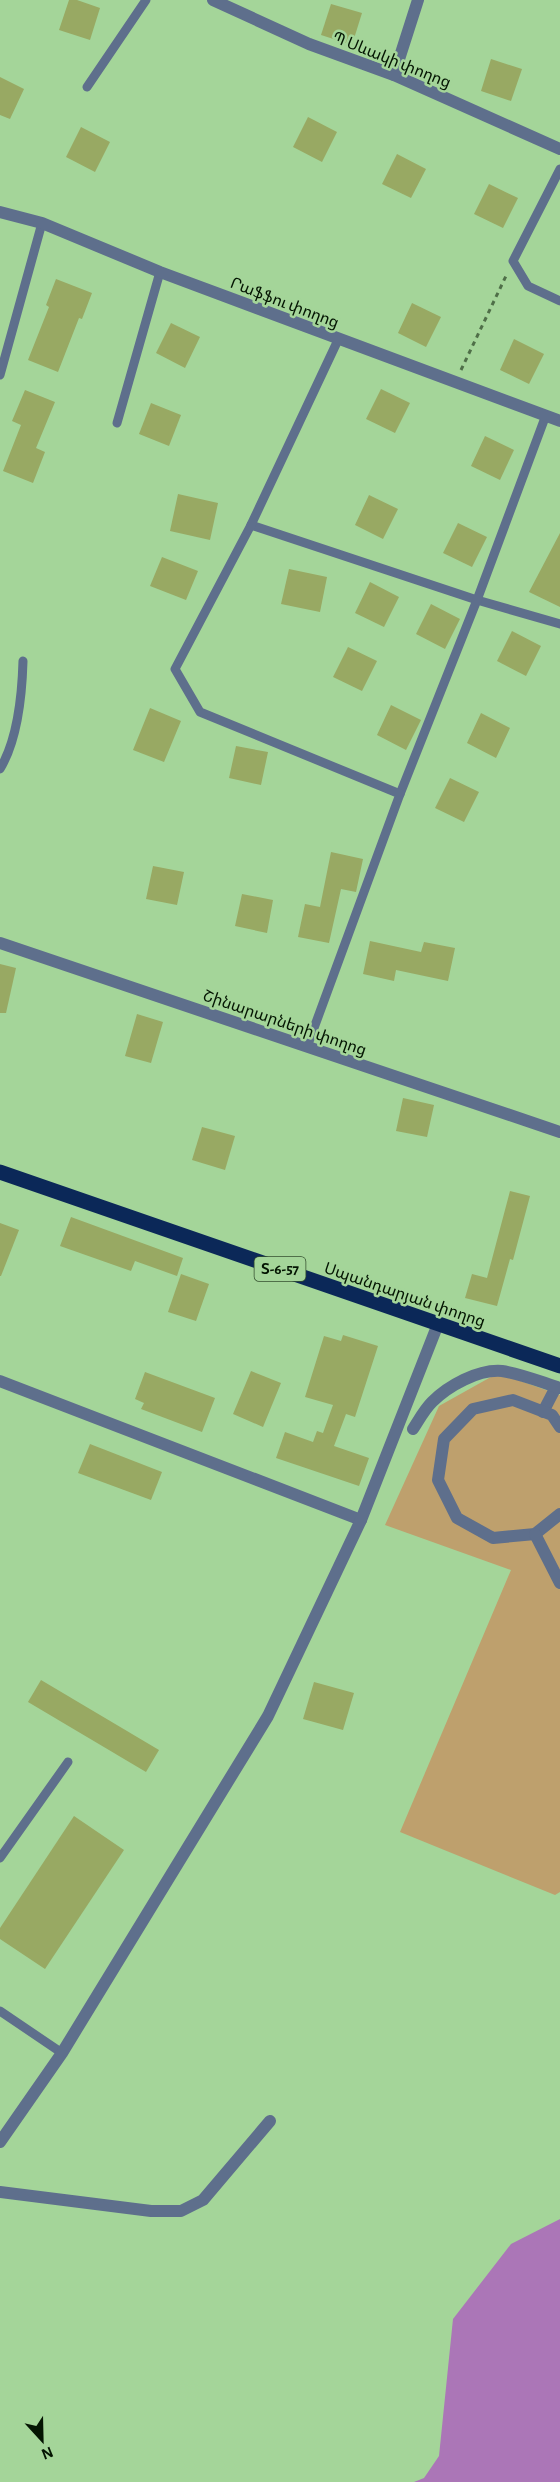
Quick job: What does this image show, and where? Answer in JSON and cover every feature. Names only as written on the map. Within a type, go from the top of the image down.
[{"type":"main road","name":"Սպանդարյան փողոց","points":[[0,1172],[560,1366]]},
{"type":"street","name":"Պ Սևակի փողոց","points":[[213,0],[309,44],[394,75],[560,149]]},
{"type":"street","points":[[394,75],[418,0]]},
{"type":"street","name":"Րաֆֆու փողոց","points":[[0,212],[42,223],[160,272],[560,421]]},
{"type":"street","name":"Շինարարների փողոց","points":[[0,943],[560,1132]]},
{"type":"street","points":[[0,2142],[63,2053],[268,1716],[361,1520],[438,1324]]},
{"type":"street","points":[[413,1429],[430,1403],[450,1387],[476,1375],[500,1371],[558,1388],[543,1412]]},
{"type":"street","points":[[0,1381],[361,1520]]},
{"type":"street","points":[[560,1427],[552,1415],[513,1400],[473,1409],[444,1439],[438,1480],[457,1518],[493,1538],[535,1534],[560,1514]]},
{"type":"street","points":[[535,1534],[560,1583]]},
{"type":"street","points":[[0,2192],[151,2211],[180,2211],[203,2200],[270,2121]]},
{"type":"lane","points":[[87,87],[146,0]]},
{"type":"lane","points":[[560,169],[513,261],[528,286],[560,301]]},
{"type":"lane","points":[[0,375],[42,223]]},
{"type":"lane","points":[[117,423],[160,272]]},
{"type":"lane","points":[[338,340],[251,525],[175,669],[200,712],[400,794]]},
{"type":"lane","points":[[307,1047],[400,794],[477,600],[546,415]]},
{"type":"lane","points":[[251,525],[477,600],[560,624]]},
{"type":"lane","points":[[0,769],[10,749],[22,684],[23,661]]},
{"type":"lane","points":[[0,1858],[68,1762]]},
{"type":"lane","points":[[0,2011],[63,2053]]},
{"type":"path","points":[[455,382],[513,261]]},
{"type":"shaded area","points":[[498,1373],[560,1395],[560,1892],[555,1895],[400,1832],[511,1570],[385,1525],[439,1406]]},
{"type":"shaded area","points":[[560,2219],[560,2482],[414,2482],[424,2478],[439,2456],[453,2319],[511,2244]]},
{"type":"building","points":[[69,0],[77,0],[100,8],[90,40],[59,30]]},
{"type":"building","points":[[331,4],[362,13],[352,45],[321,35]]},
{"type":"building","points":[[491,59],[522,69],[511,101],[481,91]]},
{"type":"building","points":[[0,77],[24,89],[10,119],[0,115]]},
{"type":"building","points":[[308,117],[337,132],[322,162],[293,147]]},
{"type":"building","points":[[81,127],[110,142],[95,172],[66,157]]},
{"type":"building","points":[[397,154],[426,169],[411,198],[382,184]]},
{"type":"building","points":[[489,184],[518,198],[503,228],[474,214]]},
{"type":"building","points":[[56,279],[92,293],[82,319],[79,318],[58,372],[28,360],[49,307],[46,305]]},
{"type":"building","points":[[412,303],[441,317],[426,347],[398,333]]},
{"type":"building","points":[[171,323],[200,337],[185,368],[156,353]]},
{"type":"building","points":[[514,339],[544,354],[529,384],[500,370]]},
{"type":"building","points":[[381,389],[410,403],[395,433],[366,419]]},
{"type":"building","points":[[25,390],[55,402],[36,448],[45,452],[33,483],[3,471],[21,425],[12,421]]},
{"type":"building","points":[[151,403],[181,415],[169,446],[139,434]]},
{"type":"building","points":[[485,436],[514,450],[500,480],[471,466]]},
{"type":"building","points":[[178,494],[218,503],[210,540],[170,531]]},
{"type":"building","points":[[369,495],[398,509],[383,539],[355,525]]},
{"type":"building","points":[[458,523],[487,537],[472,567],[443,553]]},
{"type":"building","points":[[560,533],[560,607],[529,592]]},
{"type":"building","points":[[162,557],[198,571],[186,600],[150,586]]},
{"type":"building","points":[[289,569],[327,577],[320,612],[281,604]]},
{"type":"building","points":[[370,582],[399,597],[384,627],[355,613]]},
{"type":"building","points":[[431,604],[460,619],[445,649],[416,634]]},
{"type":"building","points":[[512,631],[541,646],[526,676],[497,661]]},
{"type":"building","points":[[348,647],[377,661],[362,691],[333,677]]},
{"type":"building","points":[[391,705],[421,720],[406,750],[377,735]]},
{"type":"building","points":[[150,708],[181,721],[164,762],[133,750]]},
{"type":"building","points":[[481,713],[510,728],[496,758],[467,743]]},
{"type":"building","points":[[236,746],[268,752],[261,785],[229,778]]},
{"type":"building","points":[[450,778],[479,792],[464,822],[435,808]]},
{"type":"building","points":[[331,852],[363,859],[356,892],[341,889],[329,943],[298,937],[305,904],[320,907]]},
{"type":"building","points":[[153,866],[184,872],[177,905],[146,899]]},
{"type":"building","points":[[242,894],[273,900],[267,933],[235,926]]},
{"type":"building","points":[[370,941],[421,952],[424,942],[455,948],[448,981],[396,970],[394,981],[363,974]]},
{"type":"building","points":[[0,964],[16,968],[6,1013],[0,1013]]},
{"type":"building","points":[[137,1014],[163,1022],[151,1063],[125,1056]]},
{"type":"building","points":[[403,1098],[434,1105],[427,1137],[396,1131]]},
{"type":"building","points":[[202,1127],[235,1136],[225,1170],[192,1160]]},
{"type":"building","points":[[510,1191],[530,1196],[513,1260],[510,1259],[497,1306],[465,1298],[472,1274],[487,1278]]},
{"type":"building","points":[[71,1217],[183,1258],[177,1276],[135,1261],[131,1271],[60,1246]]},
{"type":"building","points":[[0,1223],[19,1230],[1,1276],[0,1276]]},
{"type":"building","points":[[181,1274],[209,1284],[196,1321],[168,1312]]},
{"type":"building","points":[[343,1335],[378,1346],[355,1417],[346,1414],[334,1446],[369,1458],[359,1486],[276,1458],[285,1432],[313,1442],[317,1431],[323,1433],[333,1405],[305,1397],[324,1336],[341,1341]]},
{"type":"building","points":[[251,1371],[281,1383],[263,1427],[233,1414]]},
{"type":"building","points":[[145,1372],[215,1398],[202,1432],[141,1409],[144,1403],[135,1399]]},
{"type":"building","points":[[90,1444],[162,1472],[151,1500],[78,1473]]},
{"type":"building","points":[[41,1680],[159,1750],[146,1772],[28,1702]]},
{"type":"building","points":[[314,1682],[354,1693],[343,1730],[303,1719]]},
{"type":"building","points":[[74,1816],[124,1850],[45,1969],[0,1939],[0,1928]]}]
